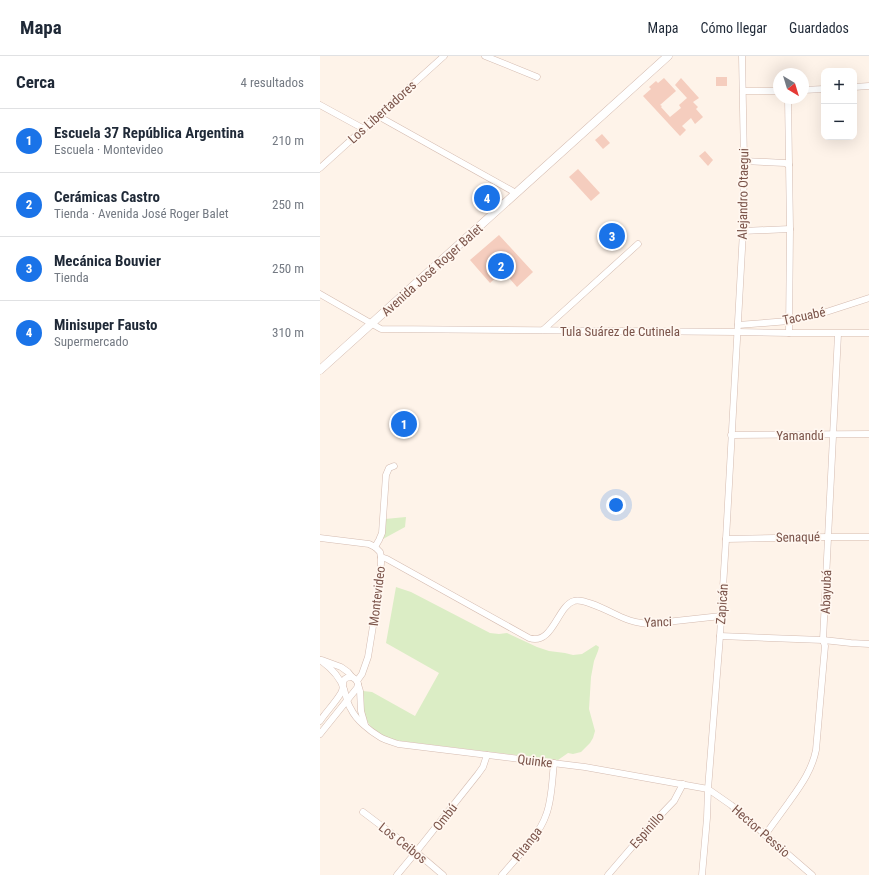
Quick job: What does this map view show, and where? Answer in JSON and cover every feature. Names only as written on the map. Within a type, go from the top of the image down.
[{"type":"street","name":"Los Libertadores","points":[[320,168],[444,56]]},
{"type":"street","points":[[485,56],[537,77]]},
{"type":"street","name":"Avenida José Roger Balet","points":[[320,370],[668,56]]},
{"type":"street","name":"Alejandro Otaegui","points":[[737,332],[743,231],[744,161],[742,56]]},
{"type":"street","points":[[857,87],[869,86]]},
{"type":"street","points":[[809,90],[821,89]]},
{"type":"street","points":[[743,91],[773,91]]},
{"type":"street","points":[[788,104],[790,229],[789,334]]},
{"type":"street","points":[[320,105],[364,129]]},
{"type":"street","points":[[378,116],[516,194]]},
{"type":"street","points":[[744,161],[785,163],[789,165]]},
{"type":"street","points":[[743,231],[790,229]]},
{"type":"street","points":[[543,330],[638,244]]},
{"type":"street","name":"Tula Suárez de Cutinela","points":[[320,294],[381,329],[737,332],[789,334],[869,333]]},
{"type":"street","name":"Tacuabé","points":[[738,324],[789,321],[820,314],[869,298]]},
{"type":"street","name":"Zapicán","points":[[702,875],[720,636],[737,332]]},
{"type":"street","name":"Abayubá","points":[[765,835],[802,783],[814,759],[825,646],[823,640],[838,334]]},
{"type":"street","name":"Yamandú","points":[[731,435],[869,434]]},
{"type":"street","name":"Montevideo","points":[[355,683],[365,668],[371,641],[381,563],[380,552],[376,547],[382,533],[386,475],[389,468],[394,466]]},
{"type":"street","name":"Senaqué","points":[[726,539],[828,536],[869,537]]},
{"type":"street","points":[[320,538],[363,543],[376,547]]},
{"type":"street","name":"Yanci","points":[[381,557],[533,640],[538,640],[546,635],[568,604],[575,600],[586,602],[631,620],[648,624],[721,616]]},
{"type":"street","points":[[720,636],[823,640],[869,644]]},
{"type":"street","name":"Quinke","points":[[320,660],[341,666],[348,672],[355,683]]},
{"type":"street","name":"Quinke","points":[[320,660],[333,672],[344,687],[350,708],[358,720],[380,737],[398,744],[554,763],[708,789]]},
{"type":"street","points":[[320,721],[338,697],[344,687],[343,684],[346,678],[349,677],[360,691],[361,711],[366,726]]},
{"type":"street","points":[[344,687],[347,691],[352,691],[355,683]]},
{"type":"street","points":[[320,734],[347,700],[355,683]]},
{"type":"street","name":"Ombú","points":[[397,875],[478,774],[483,767],[487,755]]},
{"type":"street","name":"Pitanga","points":[[502,875],[526,847],[543,823],[548,808],[554,763]]},
{"type":"street","name":"Espinillo","points":[[608,875],[650,826],[674,801],[683,784]]},
{"type":"street","name":"Hector Pessio","points":[[708,789],[731,805],[812,875]]},
{"type":"street","name":"Los Ceibos","points":[[363,812],[416,852],[443,875]]},
{"type":"green space","points":[[406,517],[405,527],[383,539],[385,519]]},
{"type":"green space","points":[[396,587],[411,592],[490,633],[507,633],[549,651],[573,655],[582,654],[596,645],[599,647],[594,661],[591,677],[589,709],[595,731],[590,743],[581,752],[573,754],[568,753],[558,760],[401,741],[382,735],[375,731],[366,719],[363,691],[372,692],[415,716],[439,673],[386,643]]},
{"type":"building","points":[[716,77],[727,77],[727,86],[716,86]]},
{"type":"building","points":[[664,78],[676,91],[660,105],[670,117],[681,108],[679,105],[687,98],[675,85],[681,78],[699,98],[693,102],[698,107],[696,109],[703,117],[695,124],[691,118],[682,126],[686,130],[680,136],[643,96],[651,89],[649,87],[656,81],[658,83]]},
{"type":"building","points":[[602,134],[610,143],[603,149],[595,140]]},
{"type":"building","points":[[705,151],[713,160],[708,166],[699,156]]},
{"type":"building","points":[[578,169],[600,193],[591,201],[569,177]]},
{"type":"building","points":[[499,235],[533,272],[517,287],[503,271],[490,283],[470,260]]},
{"type":"place","name":"Minisuper Fausto","points":[[487,198]]},
{"type":"place","name":"Mecánica Bouvier","points":[[612,236]]},
{"type":"place","name":"Cerámicas Castro","points":[[501,266]]},
{"type":"place","name":"Escuela 37 República Argentina","points":[[404,424]]}]
